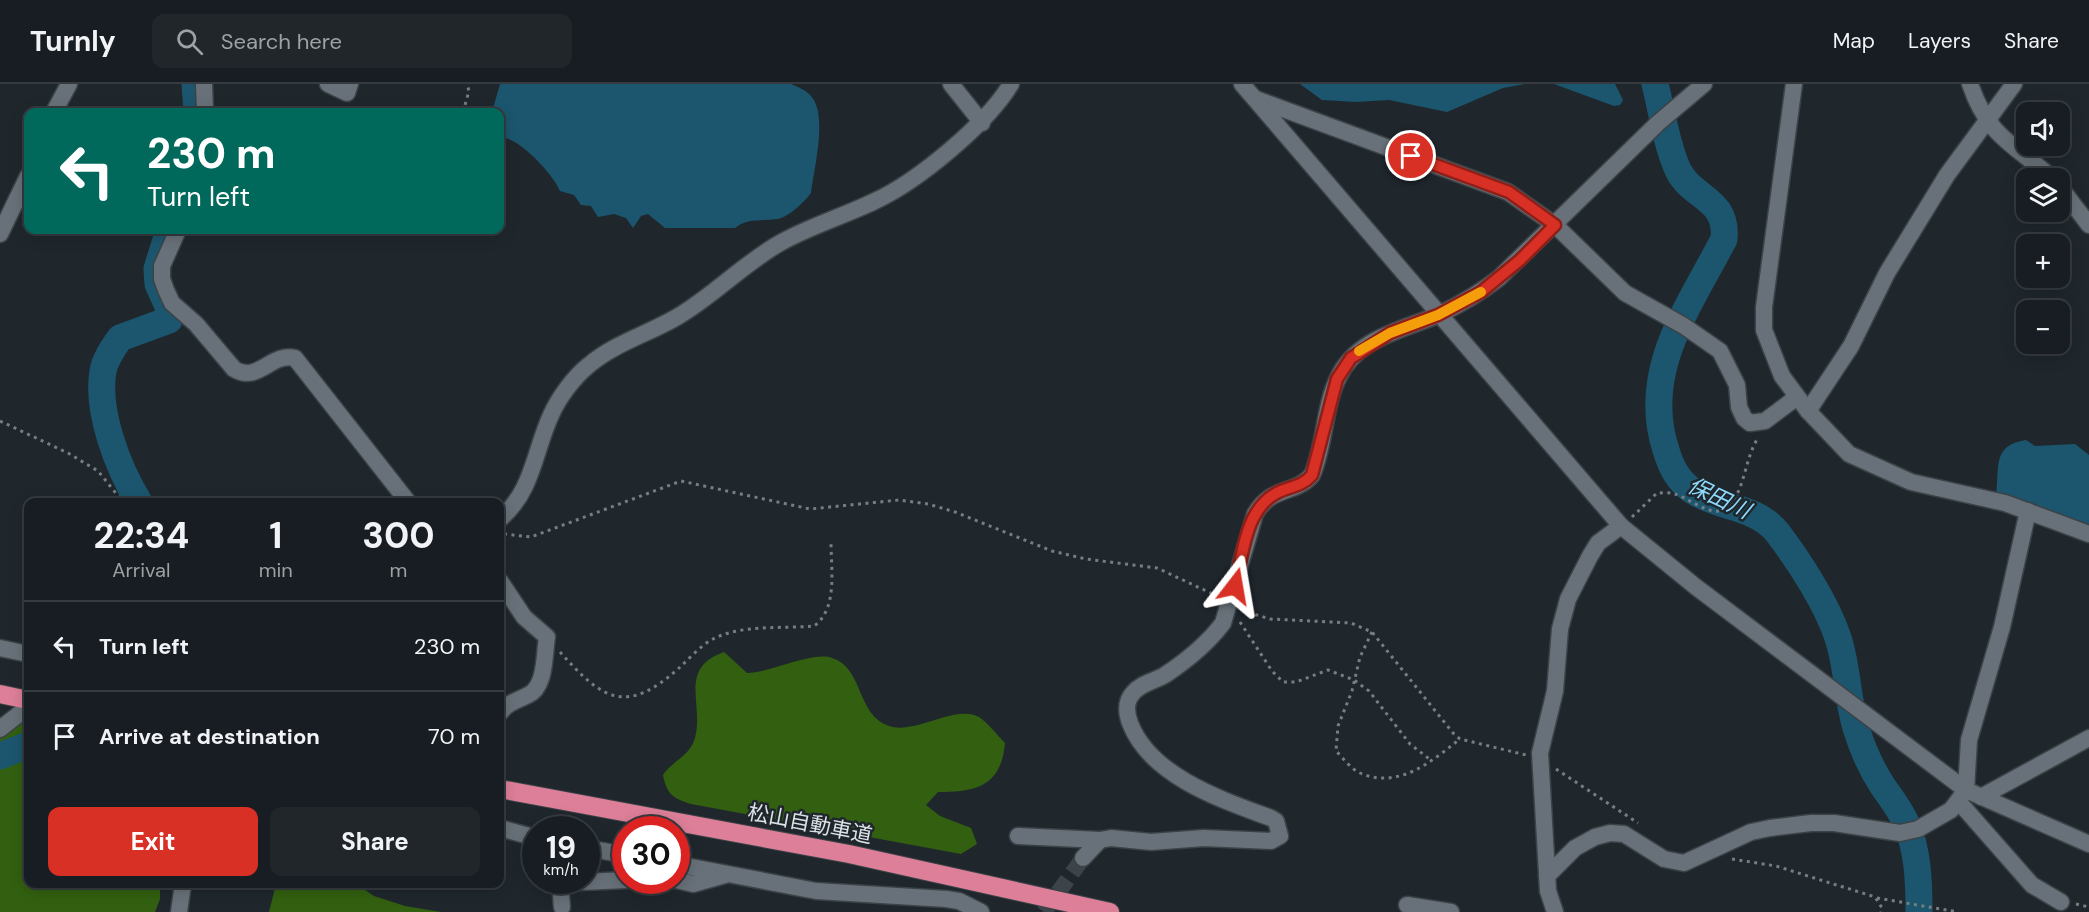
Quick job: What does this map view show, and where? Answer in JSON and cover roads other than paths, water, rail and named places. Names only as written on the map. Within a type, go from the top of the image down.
[{"type":"highway","points":[[0,694],[24,699]]},
{"type":"highway","name":"松山自動車道","points":[[504,790],[849,854],[1110,912]]},
{"type":"street","points":[[56,108],[69,84]]},
{"type":"street","points":[[204,84],[204,108]]},
{"type":"street","points":[[328,84],[347,93],[350,84]]},
{"type":"street","points":[[951,84],[982,123]]},
{"type":"street","points":[[504,514],[520,496],[532,474],[550,415],[562,395],[588,365],[624,342],[677,317],[780,243],[878,200],[905,183],[982,123],[1011,84]]},
{"type":"street","points":[[1242,84],[1621,526],[1696,588],[1969,797],[2089,844]]},
{"type":"street","points":[[1018,836],[1100,840],[1111,838],[1151,842],[1204,838],[1271,842],[1280,836],[1276,821],[1271,818],[1227,802],[1158,763],[1138,739],[1126,713],[1127,703],[1133,693],[1166,674],[1214,636],[1223,623],[1255,514],[1261,504],[1271,496],[1281,490],[1297,487],[1312,475],[1337,379],[1351,358],[1390,333],[1438,315],[1481,292],[1555,225],[1663,118],[1704,84]]},
{"type":"street","points":[[1794,84],[1764,307],[1764,330],[1782,376],[1808,411],[1849,454],[1900,477],[2028,511],[2089,534]]},
{"type":"street","points":[[1970,84],[1995,132],[2039,168]]},
{"type":"street","points":[[1808,411],[1851,346],[1887,273],[1947,175],[2014,84]]},
{"type":"street","points":[[1255,98],[1509,192],[1555,225],[1625,293],[1678,322],[1720,351],[1737,385],[1739,407],[1744,418],[1750,423],[1761,423],[1797,397]]},
{"type":"street","points":[[0,234],[24,184]]},
{"type":"street","points":[[2070,200],[2089,225]]},
{"type":"street","points":[[176,234],[162,266],[162,279],[172,303],[196,324],[234,369],[243,374],[251,374],[278,358],[295,358],[405,498]]},
{"type":"street","points":[[2028,511],[2002,627],[1969,740],[1969,797],[2032,885],[2061,902]]},
{"type":"street","points":[[1555,912],[1548,891],[1542,817],[1542,761],[1544,731],[1558,675],[1556,654],[1560,629],[1568,599],[1598,543],[1621,526]]},
{"type":"street","points":[[504,587],[524,617],[547,638],[537,688],[530,695],[508,704],[504,708]]},
{"type":"street","points":[[0,648],[24,653]]},
{"type":"street","points":[[0,729],[24,709]]},
{"type":"street","points":[[1547,876],[1575,849],[1594,837],[1610,833],[1624,834],[1664,859],[1684,863],[1751,832],[1811,823],[1852,825],[1887,832],[1909,831],[1931,823],[1969,797],[2089,738]]},
{"type":"street","points":[[504,829],[522,834]]},
{"type":"street","points":[[1083,858],[1100,840]]},
{"type":"street","points":[[690,867],[816,891],[946,898],[959,901],[981,912]]},
{"type":"street","points":[[690,883],[729,874]]},
{"type":"street","points":[[562,908],[560,883],[612,881]]},
{"type":"street","points":[[179,912],[182,888]]},
{"type":"street","points":[[1407,905],[1451,912]]},
{"type":"water","points":[[500,84],[791,84],[811,96],[819,116],[811,193],[786,216],[749,221],[735,228],[665,228],[648,214],[641,216],[633,228],[626,218],[614,214],[598,217],[591,206],[581,205],[574,195],[560,191],[543,166],[516,143],[504,138],[504,108],[493,108]]},
{"type":"water","points":[[1300,84],[1525,84],[1503,88],[1447,112],[1389,100],[1356,102],[1322,100]]},
{"type":"water","points":[[1554,84],[1615,84],[1623,100],[1620,105],[1614,106]]},
{"type":"water","points":[[2026,440],[2035,446],[2075,444],[2089,455],[2089,527],[1996,494],[1999,460],[2002,453],[2007,447]]},
{"type":"waterway","points":[[195,84],[197,108]]},
{"type":"waterway","name":"保田川","points":[[1655,84],[1667,138],[1678,170],[1684,180],[1715,207],[1724,225],[1724,239],[1683,315],[1664,366],[1659,393],[1660,421],[1666,450],[1679,478],[1693,491],[1703,497],[1748,512],[1768,523],[1794,556],[1820,597],[1838,638],[1851,708],[1862,745],[1874,772],[1901,813],[1910,833],[1917,866],[1919,912]]},
{"type":"waterway","points":[[137,498],[110,439],[103,404],[103,371],[107,358],[120,338],[169,320],[171,313],[158,284],[157,269],[168,234]]},
{"type":"waterway","points":[[0,756],[24,747]]},
{"type":"tunnel","points":[[1044,912],[1083,858]]}]
